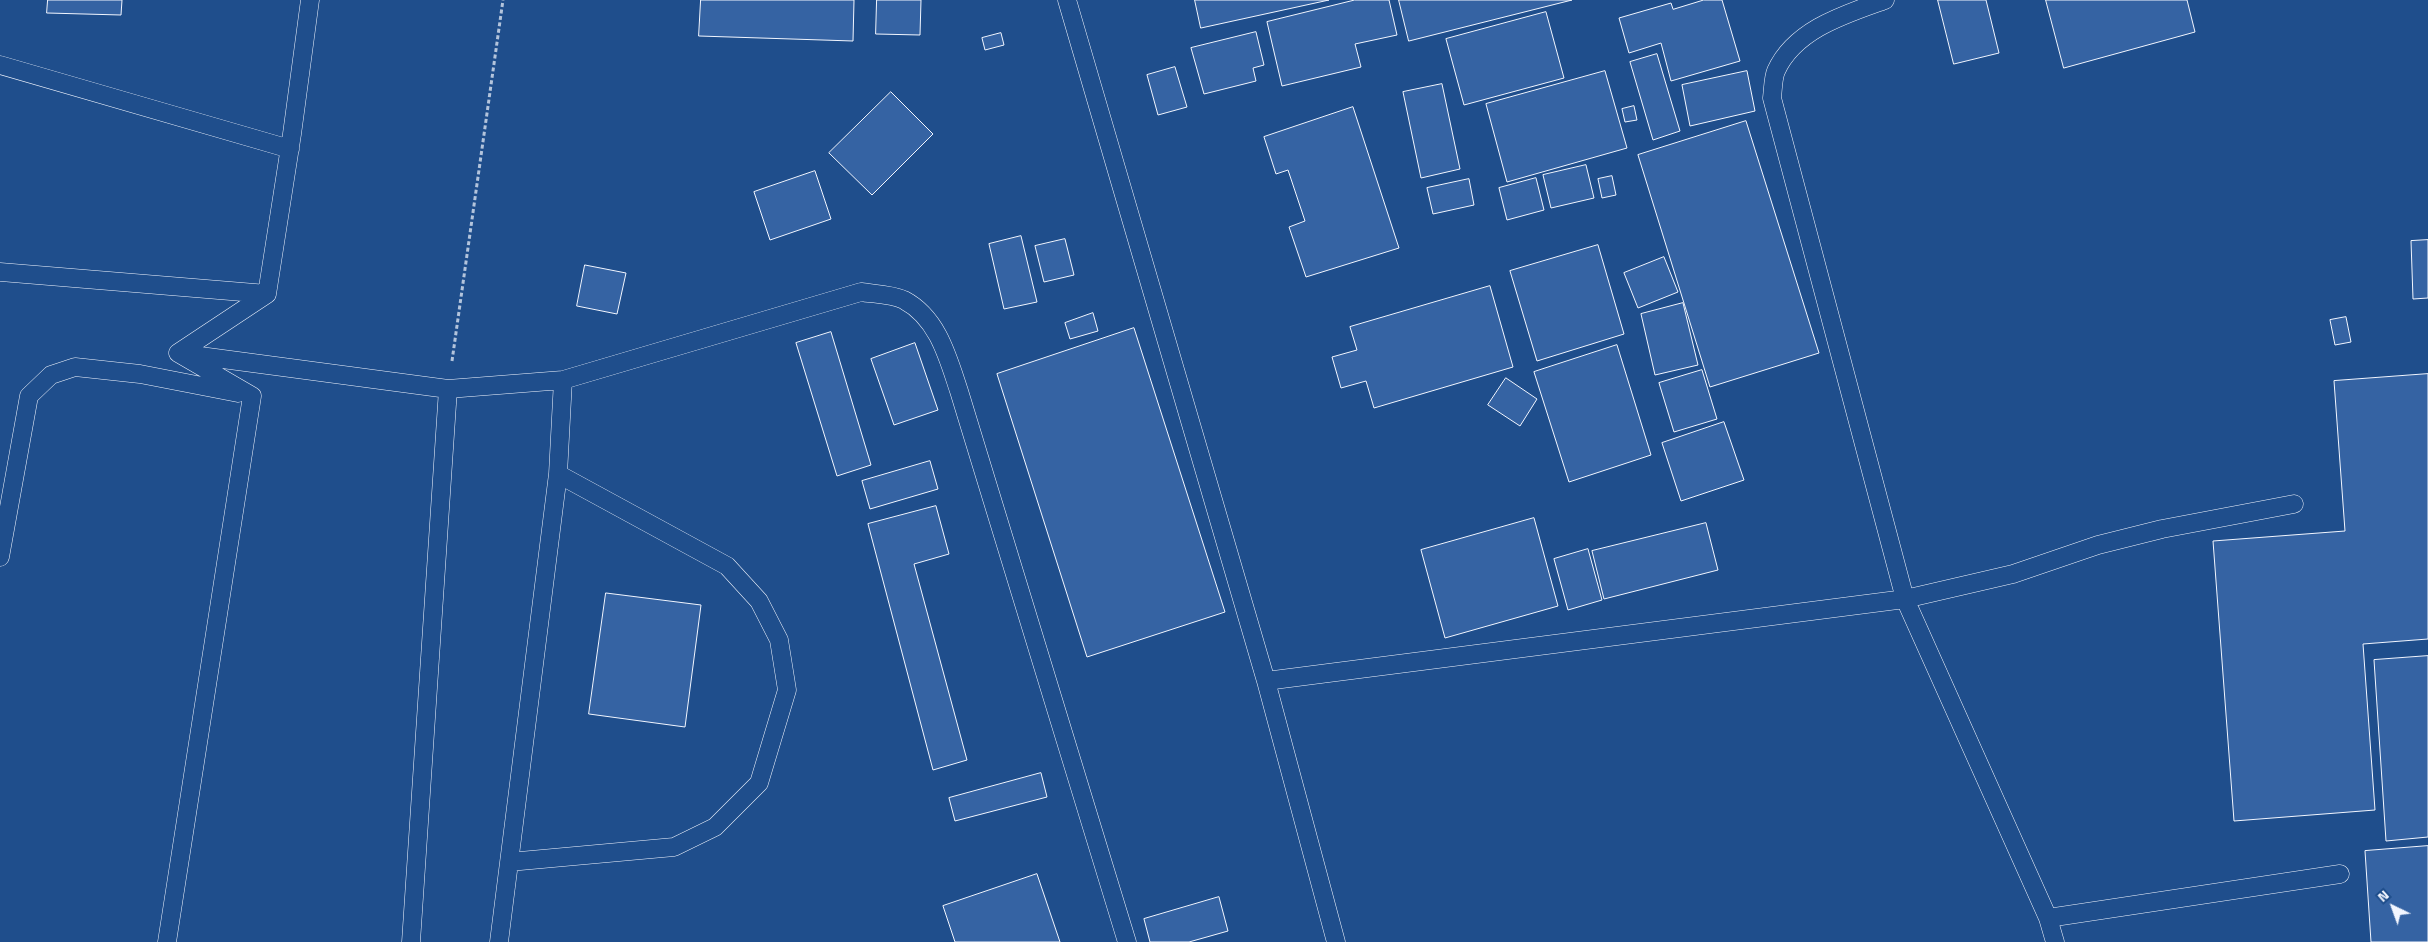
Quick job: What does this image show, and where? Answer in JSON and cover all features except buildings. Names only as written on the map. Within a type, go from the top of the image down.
[{"type":"lane","points":[[178,353],[267,294],[290,148],[310,0]]},
{"type":"lane","points":[[1067,0],[1266,681],[1336,942]]},
{"type":"lane","points":[[1885,0],[1827,21],[1792,48],[1776,71],[1772,98],[1905,599],[2048,918],[2055,942]]},
{"type":"lane","points":[[0,65],[290,148]]},
{"type":"lane","points":[[0,272],[267,294]]},
{"type":"lane","points":[[178,353],[448,389],[563,380],[861,292],[902,299],[923,314],[942,341],[960,391],[1127,942]]},
{"type":"lane","points":[[178,353],[252,396]]},
{"type":"lane","points":[[0,557],[29,396],[51,375],[75,367],[140,374],[252,396]]},
{"type":"lane","points":[[499,942],[558,474],[563,380]]},
{"type":"lane","points":[[411,942],[448,389]]},
{"type":"lane","points":[[167,942],[252,396]]},
{"type":"lane","points":[[509,862],[674,847],[715,827],[759,783],[787,690],[779,640],[759,601],[727,566],[558,474]]},
{"type":"lane","points":[[1266,681],[1905,599],[2013,574],[2098,545],[2162,529],[2294,504]]},
{"type":"lane","points":[[2048,918],[2340,874]]},
{"type":"path","points":[[448,389],[504,0]]}]
